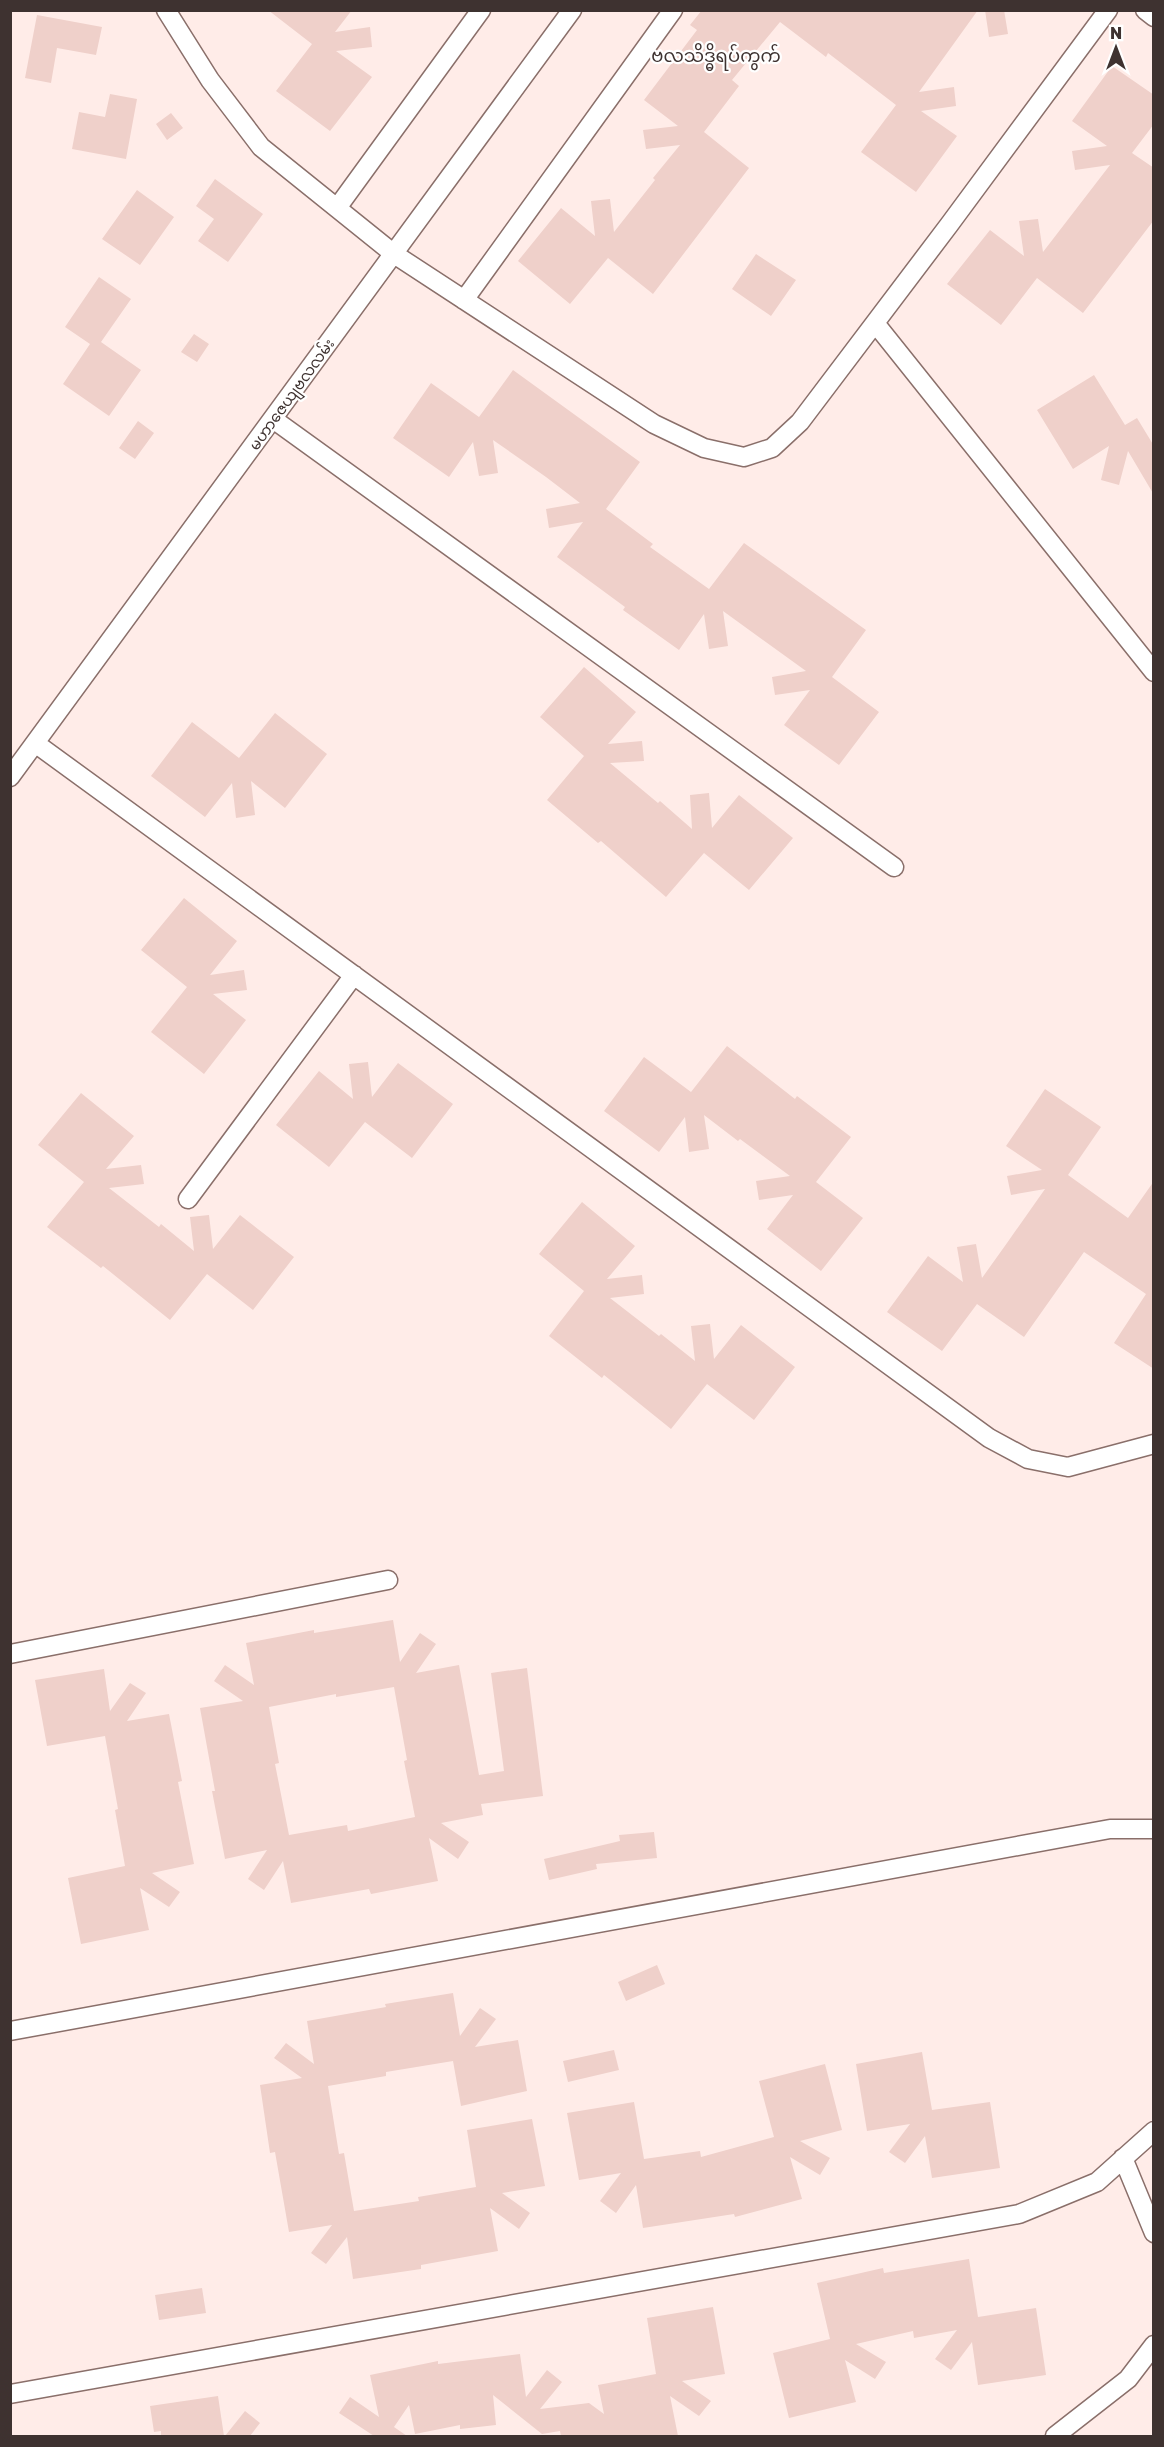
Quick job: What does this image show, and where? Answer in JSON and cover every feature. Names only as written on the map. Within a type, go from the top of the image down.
[{"type":"street","points":[[166,10],[210,80],[261,147],[394,254],[654,424],[704,448],[744,457],[772,448],[800,422],[1108,10]]},
{"type":"street","points":[[337,208],[481,10]]},
{"type":"street","name":"မဟာဇေယျဗလလမ်း","points":[[10,777],[572,10]]},
{"type":"street","points":[[464,300],[673,10]]},
{"type":"street","points":[[1145,10],[1154,17]]},
{"type":"street","points":[[875,323],[1154,672]]},
{"type":"street","points":[[273,419],[894,867]]},
{"type":"street","points":[[35,743],[989,1438],[1028,1460],[1068,1467],[1154,1444]]},
{"type":"street","points":[[188,1199],[354,975]]},
{"type":"street","points":[[10,1654],[388,1580]]},
{"type":"street","points":[[10,2031],[1110,1829],[1154,1829]]},
{"type":"street","points":[[10,2394],[1019,2214],[1097,2182],[1154,2131]]},
{"type":"street","points":[[1124,2158],[1154,2233]]},
{"type":"street","points":[[1055,2436],[1128,2379],[1154,2345]]},
{"type":"building","points":[[268,10],[352,10],[335,32],[370,27],[372,47],[336,51],[372,77],[330,131],[276,91],[312,44]]},
{"type":"building","points":[[702,10],[978,10],[919,92],[954,87],[956,106],[921,111],[957,136],[916,192],[861,152],[896,105],[828,53],[826,57],[780,22],[732,80],[739,86],[704,132],[749,168],[653,294],[608,258],[570,304],[518,261],[561,208],[595,236],[591,201],[610,199],[614,232],[655,180],[653,178],[680,145],[646,149],[643,130],[678,126],[644,100],[697,30],[690,25]]},
{"type":"building","points":[[985,10],[1004,10],[1008,34],[989,37]]},
{"type":"building","points":[[37,15],[102,27],[96,55],[57,48],[51,83],[25,78]]},
{"type":"building","points":[[1112,66],[1154,95],[1154,124],[1132,153],[1154,168],[1154,220],[1083,313],[1037,278],[1001,325],[947,284],[990,230],[1024,256],[1019,221],[1038,219],[1043,252],[1110,165],[1075,170],[1072,151],[1107,146],[1072,121]]},
{"type":"building","points":[[110,94],[137,99],[126,159],[72,149],[79,112],[105,117]]},
{"type":"building","points":[[171,113],[183,128],[167,140],[156,124]]},
{"type":"building","points":[[215,179],[263,214],[228,262],[198,241],[214,219],[196,206]]},
{"type":"building","points":[[137,190],[174,217],[140,265],[102,239]]},
{"type":"building","points":[[756,254],[796,280],[771,316],[732,289]]},
{"type":"building","points":[[99,277],[131,299],[101,342],[141,370],[109,416],[63,384],[90,344],[65,327]]},
{"type":"building","points":[[194,334],[209,344],[197,362],[181,352]]},
{"type":"building","points":[[513,370],[640,462],[606,509],[653,544],[650,547],[709,589],[744,543],[866,630],[832,677],[879,712],[839,765],[784,725],[810,690],[775,695],[772,677],[806,671],[723,611],[728,646],[709,649],[704,614],[679,650],[623,610],[625,607],[557,557],[583,522],[549,528],[546,509],[580,503],[546,477],[493,440],[498,473],[479,476],[473,442],[449,477],[393,438],[431,383],[479,417]]},
{"type":"building","points":[[1094,375],[1125,425],[1137,418],[1154,446],[1154,495],[1128,451],[1119,485],[1101,480],[1109,446],[1073,469],[1037,410]]},
{"type":"building","points":[[138,421],[154,433],[135,459],[119,448]]},
{"type":"building","points":[[584,667],[636,712],[608,744],[642,741],[644,761],[610,763],[658,803],[660,801],[692,829],[690,795],[709,793],[712,828],[739,795],[793,838],[749,890],[704,853],[666,897],[601,841],[598,843],[547,800],[584,756],[540,717]]},
{"type":"building","points":[[275,713],[327,754],[285,808],[251,781],[255,815],[236,818],[232,783],[205,817],[151,776],[192,722],[239,758]]},
{"type":"building","points":[[184,898],[237,941],[210,975],[244,970],[247,990],[213,994],[246,1020],[204,1074],[151,1032],[187,987],[141,950]]},
{"type":"building","points":[[727,1046],[795,1099],[797,1096],[851,1137],[816,1182],[863,1218],[821,1271],[767,1229],[793,1195],[759,1200],[756,1181],[790,1176],[740,1139],[738,1141],[704,1115],[709,1149],[689,1152],[685,1117],[659,1152],[604,1111],[644,1057],[691,1092]]},
{"type":"building","points":[[368,1062],[372,1097],[398,1063],[453,1104],[412,1158],[365,1122],[329,1167],[276,1125],[319,1071],[353,1099],[349,1064]]},
{"type":"building","points":[[1045,1089],[1101,1127],[1068,1175],[1128,1218],[1154,1181],[1154,1369],[1114,1343],[1146,1294],[1084,1252],[1024,1337],[977,1304],[942,1351],[887,1312],[928,1256],[963,1282],[957,1247],[976,1244],[982,1278],[1007,1243],[1045,1189],[1011,1195],[1007,1176],[1042,1170],[1006,1146]]},
{"type":"building","points":[[81,1093],[134,1136],[106,1169],[141,1165],[144,1184],[109,1188],[159,1227],[161,1224],[194,1251],[190,1217],[209,1215],[213,1249],[240,1215],[294,1257],[253,1310],[207,1274],[170,1320],[103,1266],[101,1268],[47,1227],[84,1182],[38,1145]]},
{"type":"building","points":[[582,1202],[635,1246],[607,1279],[642,1275],[644,1294],[610,1298],[659,1336],[661,1334],[695,1361],[691,1326],[710,1324],[714,1359],[741,1325],[795,1367],[754,1420],[707,1384],[671,1429],[604,1375],[602,1378],[549,1336],[584,1291],[539,1254]]},
{"type":"building","points":[[393,1620],[400,1662],[420,1633],[436,1644],[416,1673],[459,1665],[479,1775],[504,1771],[491,1673],[527,1668],[543,1796],[481,1804],[483,1815],[441,1823],[469,1842],[458,1859],[429,1838],[438,1881],[371,1894],[369,1889],[291,1903],[283,1861],[264,1890],[248,1879],[267,1850],[225,1859],[200,1708],[243,1701],[214,1681],[225,1665],[254,1685],[246,1643],[314,1630],[314,1633]],"holes":[[[394,1687],[407,1760],[404,1761],[415,1817],[348,1831],[347,1825],[289,1835],[275,1764],[279,1763],[269,1707],[336,1694],[336,1697]]]},
{"type":"building","points":[[104,1669],[110,1711],[130,1683],[146,1693],[127,1721],[169,1714],[182,1781],[178,1782],[194,1864],[152,1873],[180,1892],[169,1907],[140,1888],[149,1930],[81,1944],[68,1878],[125,1866],[115,1810],[118,1809],[105,1736],[47,1746],[35,1680]]},
{"type":"building","points":[[654,1832],[657,1858],[596,1864],[597,1869],[549,1880],[544,1859],[620,1841],[619,1835]]},
{"type":"building","points":[[657,1965],[665,1984],[626,2001],[618,1982]]},
{"type":"building","points":[[453,1993],[460,2036],[480,2008],[496,2019],[475,2047],[518,2040],[527,2091],[461,2106],[453,2061],[386,2072],[386,2076],[328,2086],[339,2154],[344,2153],[354,2211],[419,2201],[418,2197],[476,2187],[467,2130],[532,2119],[545,2186],[502,2193],[530,2213],[519,2229],[490,2208],[498,2251],[421,2265],[421,2269],[353,2279],[347,2237],[326,2264],[311,2253],[332,2225],[289,2232],[275,2152],[270,2153],[260,2085],[302,2078],[274,2058],[286,2043],[314,2064],[307,2021],[386,2007],[385,2004]]},
{"type":"building","points":[[614,2050],[619,2070],[568,2082],[563,2061]]},
{"type":"building","points":[[922,2052],[932,2110],[990,2102],[1000,2168],[932,2178],[925,2136],[905,2163],[889,2152],[910,2124],[867,2131],[856,2064]]},
{"type":"building","points":[[825,2064],[842,2130],[800,2141],[830,2158],[820,2175],[790,2157],[802,2199],[735,2217],[734,2214],[643,2228],[636,2185],[616,2213],[600,2201],[621,2173],[579,2180],[567,2113],[634,2102],[644,2159],[700,2151],[701,2157],[774,2137],[759,2081]]},
{"type":"building","points":[[969,2259],[978,2317],[1036,2308],[1046,2375],[978,2385],[972,2342],[951,2370],[935,2359],[957,2330],[914,2338],[913,2331],[856,2344],[886,2362],[875,2379],[845,2360],[856,2402],[789,2418],[773,2353],[830,2339],[817,2283],[883,2268],[884,2273]]},
{"type":"building","points":[[202,2288],[206,2313],[159,2320],[155,2295]]},
{"type":"building","points":[[713,2307],[725,2374],[682,2381],[711,2401],[699,2416],[670,2396],[678,2436],[561,2436],[560,2431],[542,2434],[493,2395],[496,2425],[460,2429],[460,2425],[415,2434],[409,2405],[394,2427],[407,2436],[374,2436],[339,2413],[350,2397],[379,2417],[370,2375],[438,2361],[438,2364],[520,2354],[526,2397],[547,2370],[562,2382],[540,2409],[589,2403],[604,2414],[598,2385],[656,2374],[647,2318]]},
{"type":"building","points":[[218,2396],[224,2436],[161,2436],[161,2431],[154,2432],[150,2406]]},
{"type":"building","points":[[245,2411],[260,2423],[250,2436],[225,2436]]},
{"type":"district","name":"ဗလသိဒ္ဓိရပ်ကွက်","points":[[716,55]]}]
